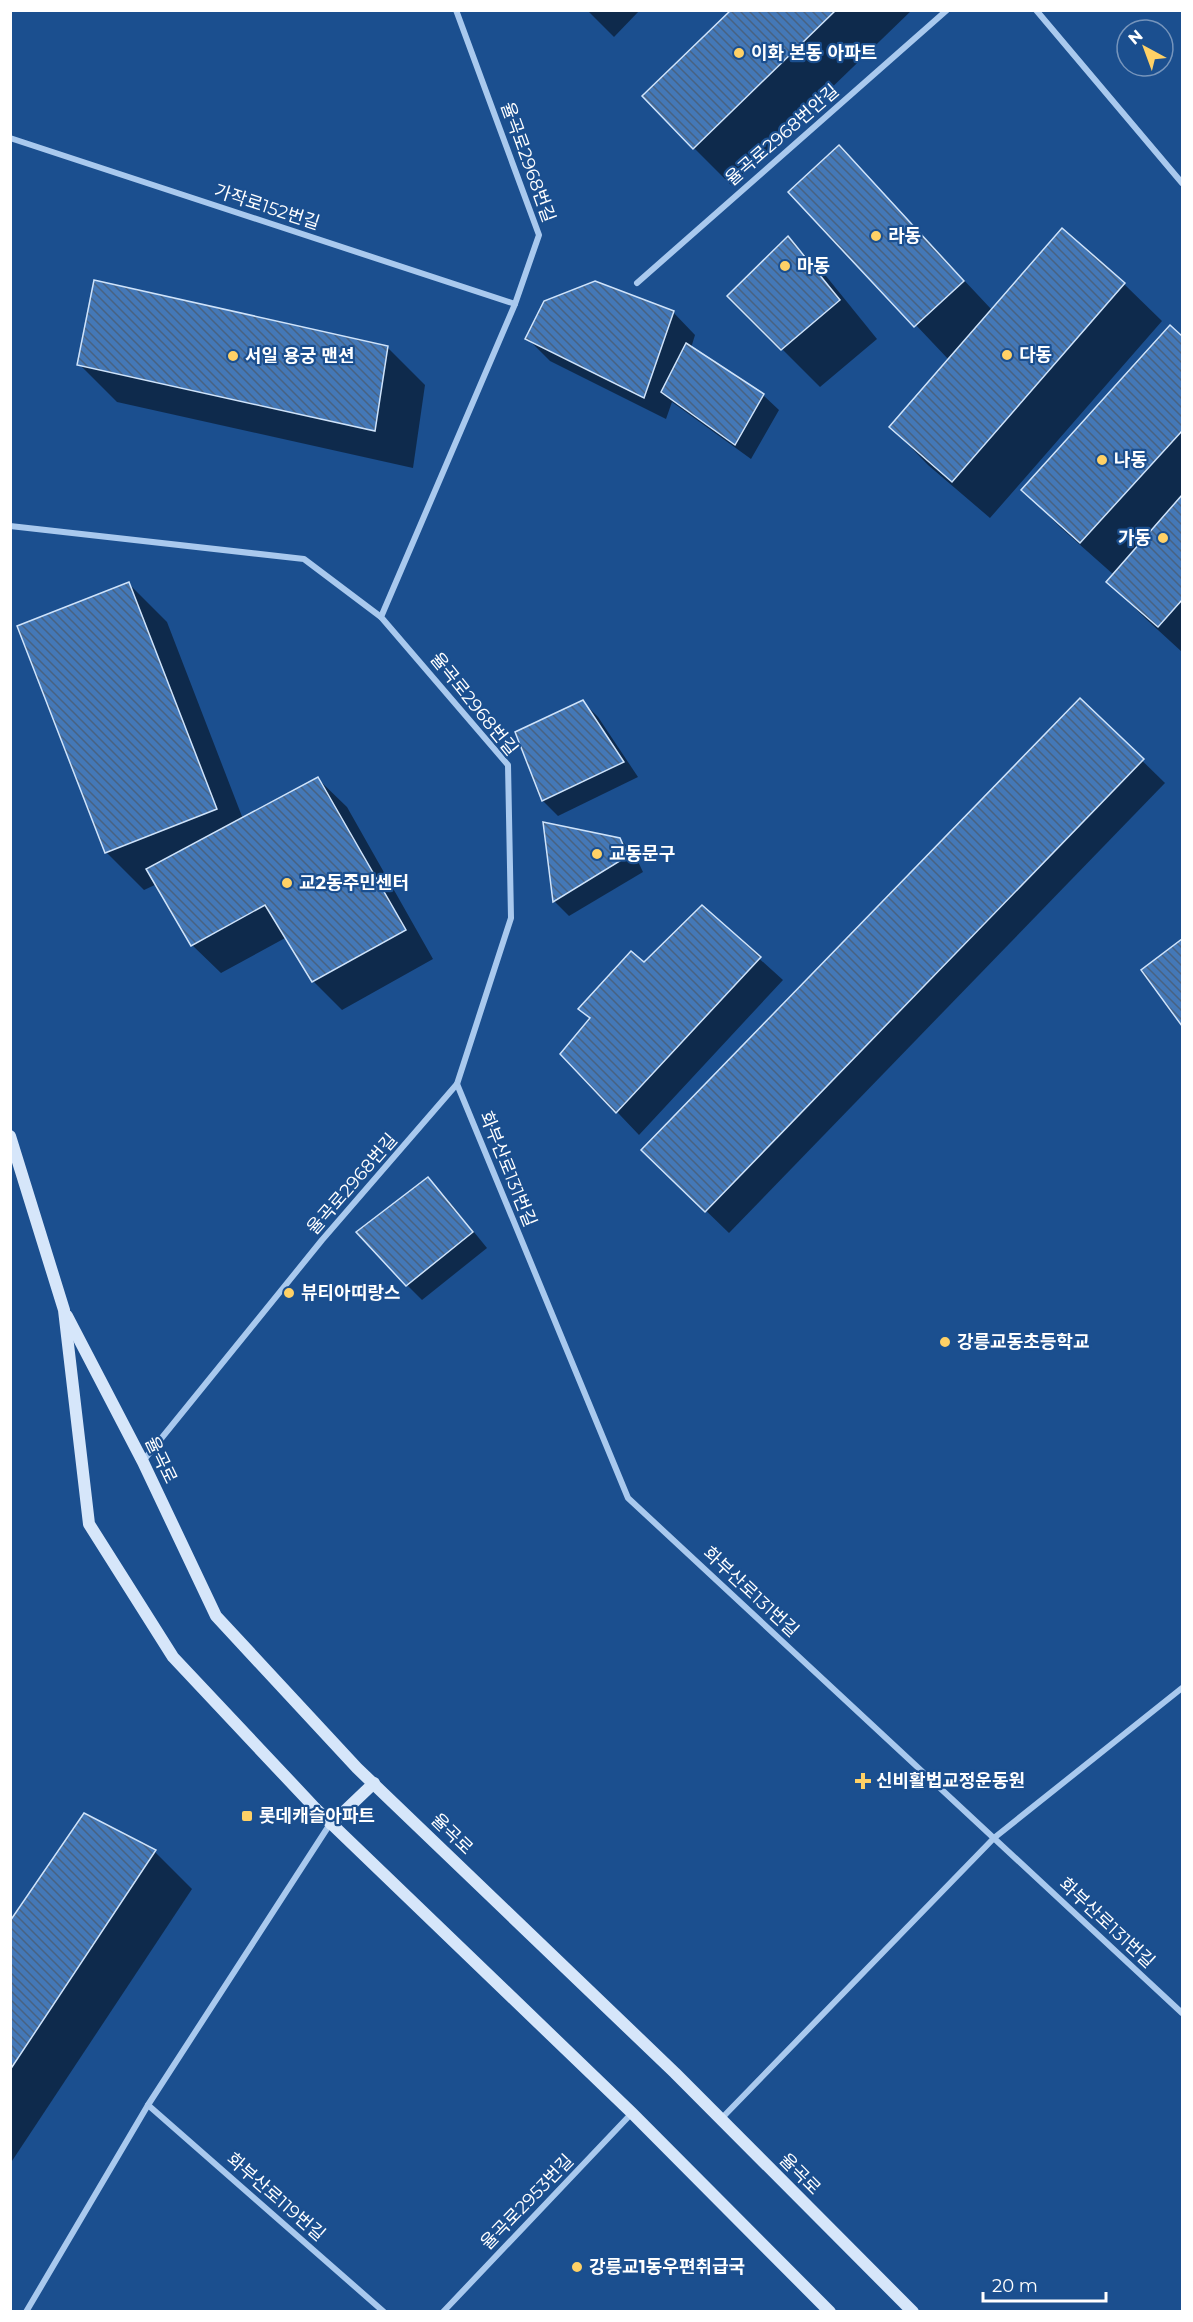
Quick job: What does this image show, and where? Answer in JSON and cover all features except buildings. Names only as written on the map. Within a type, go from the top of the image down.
[{"type":"street","name":"율곡로2968번길","points":[[142,1462],[322,1240],[457,1084],[511,918],[508,765],[381,617],[514,304],[539,235],[456,10]]},
{"type":"street","name":"율곡로2968번안길","points":[[637,283],[947,10]]},
{"type":"street","points":[[1035,10],[1182,183]]},
{"type":"street","name":"가작로152번길","points":[[10,138],[514,304]]},
{"type":"street","points":[[10,526],[304,559],[381,617]]},
{"type":"street","name":"화부산로131번길","points":[[457,1084],[628,1498],[1182,2013]]},
{"type":"street","name":"율곡로","points":[[10,1136],[64,1310],[142,1462],[216,1616],[374,1783],[675,2073],[913,2312]]},
{"type":"street","name":"율곡로","points":[[64,1310],[88,1524],[173,1657],[331,1824],[632,2114],[830,2312]]},
{"type":"street","points":[[720,2120],[994,1838],[1182,1688]]},
{"type":"street","points":[[26,2312],[148,2105],[331,1824],[374,1783]]},
{"type":"street","name":"화부산로119번길","points":[[148,2105],[384,2312]]},
{"type":"street","name":"율곡로2953번길","points":[[443,2312],[632,2114]]},
{"type":"place","name":"이화 본동 아파트","points":[[739,53]]},
{"type":"place","name":"라동","points":[[876,236]]},
{"type":"place","name":"마동","points":[[785,266]]},
{"type":"place","name":"다동","points":[[1007,355]]},
{"type":"place","name":"서일 용궁 맨션","points":[[233,356]]},
{"type":"place","name":"나동","points":[[1102,460]]},
{"type":"place","name":"가동","points":[[1163,538]]},
{"type":"place","name":"교동문구","points":[[597,854]]},
{"type":"place","name":"교2동주민센터","points":[[287,883]]},
{"type":"place","name":"뷰티아띠랑스","points":[[289,1293]]},
{"type":"place","name":"강릉교동초등학교","points":[[945,1342]]},
{"type":"place","name":"신비활법교정운동원","points":[[863,1781]]},
{"type":"place","name":"롯데캐슬아파트","points":[[247,1816]]},
{"type":"place","name":"강릉교1동우편취급국","points":[[577,2267]]}]
